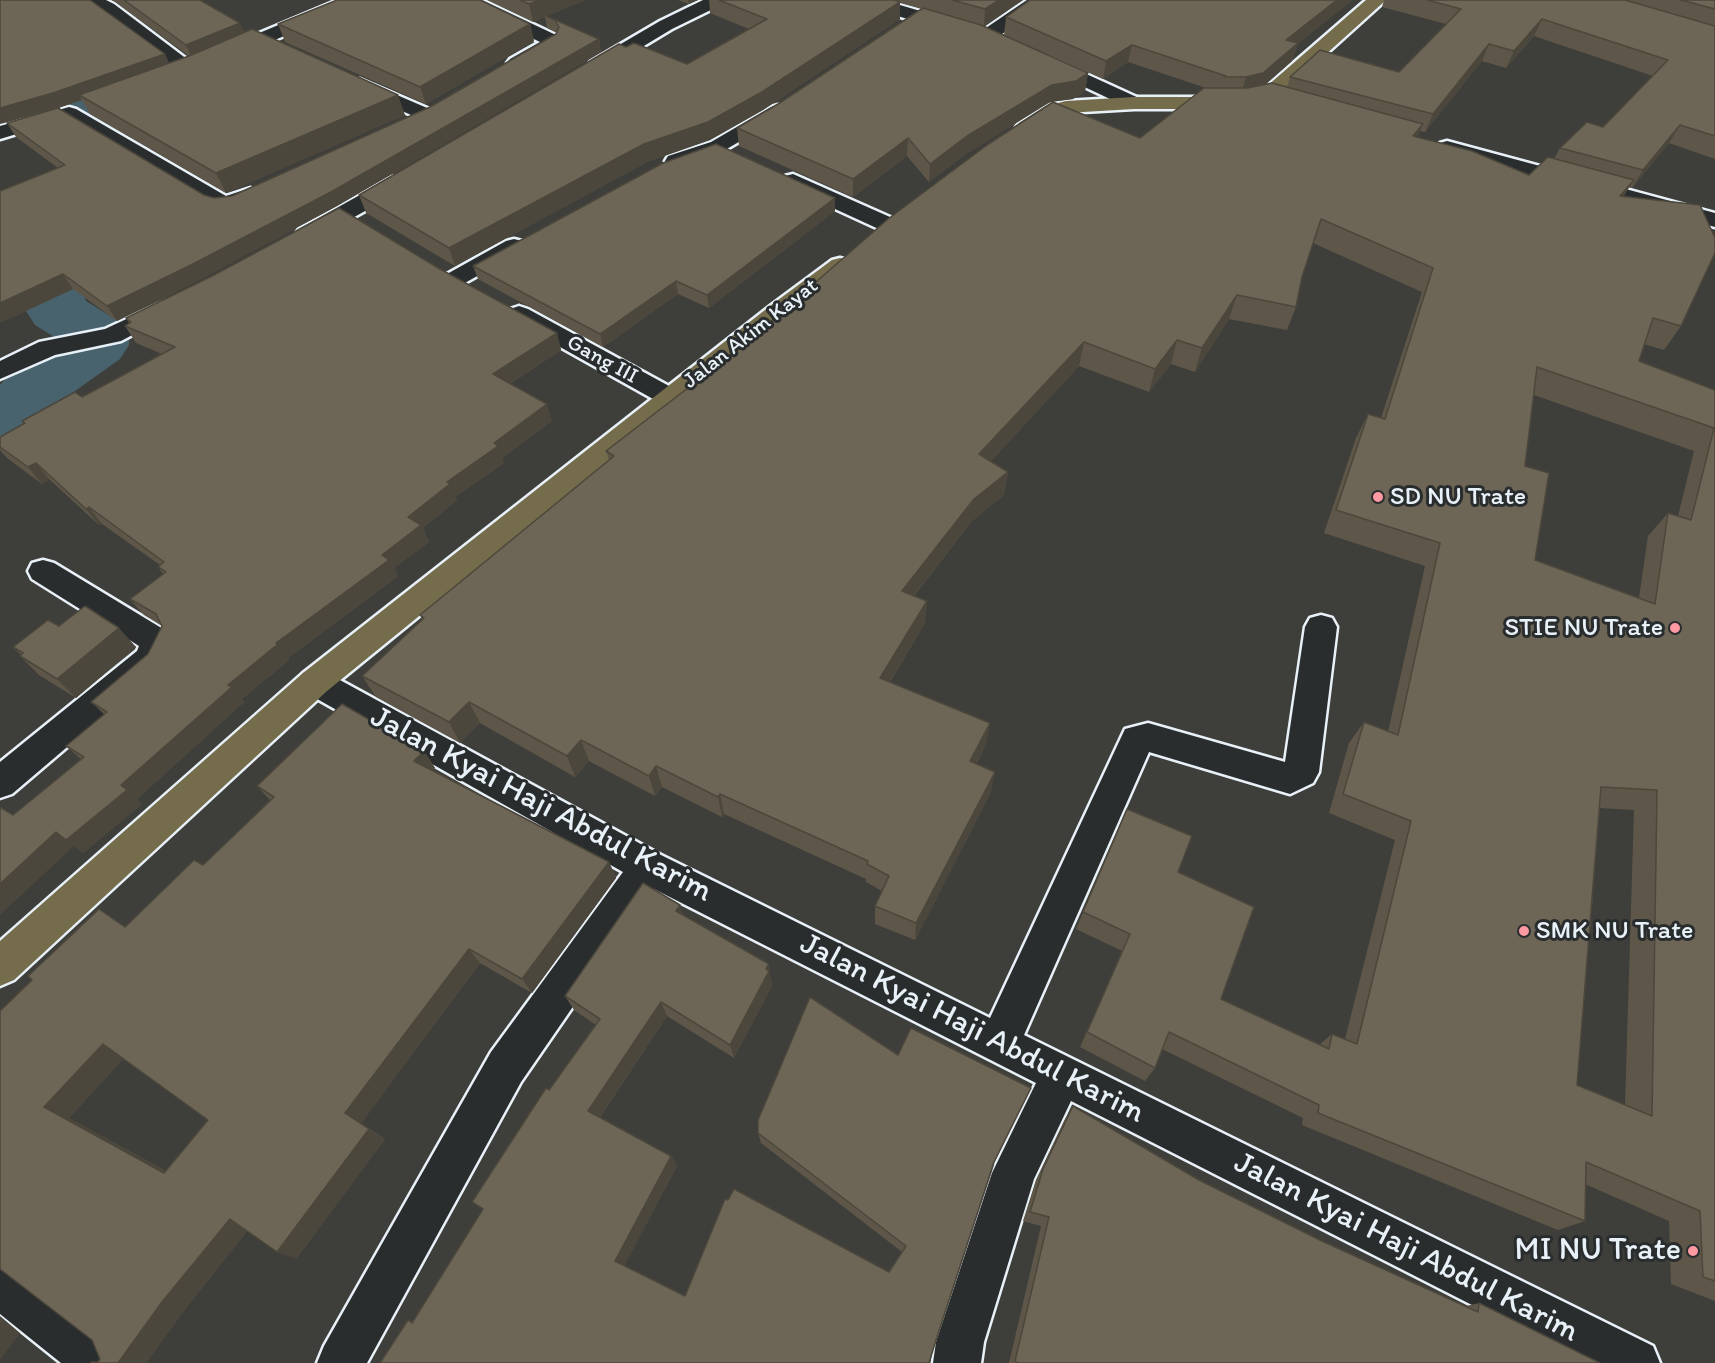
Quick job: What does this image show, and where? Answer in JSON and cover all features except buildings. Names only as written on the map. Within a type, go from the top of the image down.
[{"type":"main road","points":[[1011,137],[1058,108],[1134,103],[1277,101],[1377,0]]},
{"type":"main road","name":"Jalan Akim Kayat","points":[[0,967],[315,682],[882,233]]},
{"type":"street","points":[[92,0],[108,8],[190,69]]},
{"type":"street","points":[[170,76],[353,0]]},
{"type":"street","points":[[468,0],[551,42],[498,74]]},
{"type":"street","points":[[583,74],[666,26],[717,0]]},
{"type":"street","points":[[864,0],[918,18],[987,36],[1008,45]]},
{"type":"street","points":[[987,36],[1039,0]]},
{"type":"street","points":[[898,31],[918,18]]},
{"type":"street","points":[[261,40],[282,50]]},
{"type":"street","points":[[1029,54],[1134,103]]},
{"type":"street","points":[[344,78],[427,115]]},
{"type":"street","points":[[405,125],[448,103]]},
{"type":"street","points":[[656,169],[718,146],[790,103]]},
{"type":"street","points":[[2,131],[77,110],[112,139],[220,203],[231,203],[264,189]]},
{"type":"street","points":[[1427,142],[1715,220]]},
{"type":"street","points":[[718,146],[740,156]]},
{"type":"street","points":[[284,247],[356,219],[418,171]]},
{"type":"street","points":[[772,171],[882,233]]},
{"type":"street","name":"Gang III","points":[[535,235],[465,284],[671,398]]},
{"type":"street","points":[[0,371],[48,348],[112,335],[181,300]]},
{"type":"street","points":[[0,783],[149,659],[157,641],[43,571]]},
{"type":"street","points":[[1000,1043],[1137,739],[1148,737],[1290,779],[1301,772],[1321,627]]},
{"type":"street","name":"Jalan Kyai Haji Abdul Karim","points":[[315,682],[648,867],[1636,1363]]},
{"type":"street","points":[[341,1363],[506,1067],[648,867]]},
{"type":"street","points":[[957,1363],[960,1342],[1014,1173],[1062,1075]]},
{"type":"street","points":[[0,1285],[100,1363]]},
{"type":"waterway","points":[[0,2],[29,19],[62,33],[77,50],[85,90],[103,114],[136,135],[99,174],[67,220],[67,237],[51,268],[51,287],[57,311],[97,336],[97,345],[37,386],[0,427]]},
{"type":"place","name":"SD NU Trate","points":[[1378,497]]},
{"type":"place","name":"STIE NU Trate","points":[[1675,628]]},
{"type":"place","name":"SMK NU Trate","points":[[1524,931]]},
{"type":"place","name":"MI NU Trate","points":[[1693,1251]]}]
